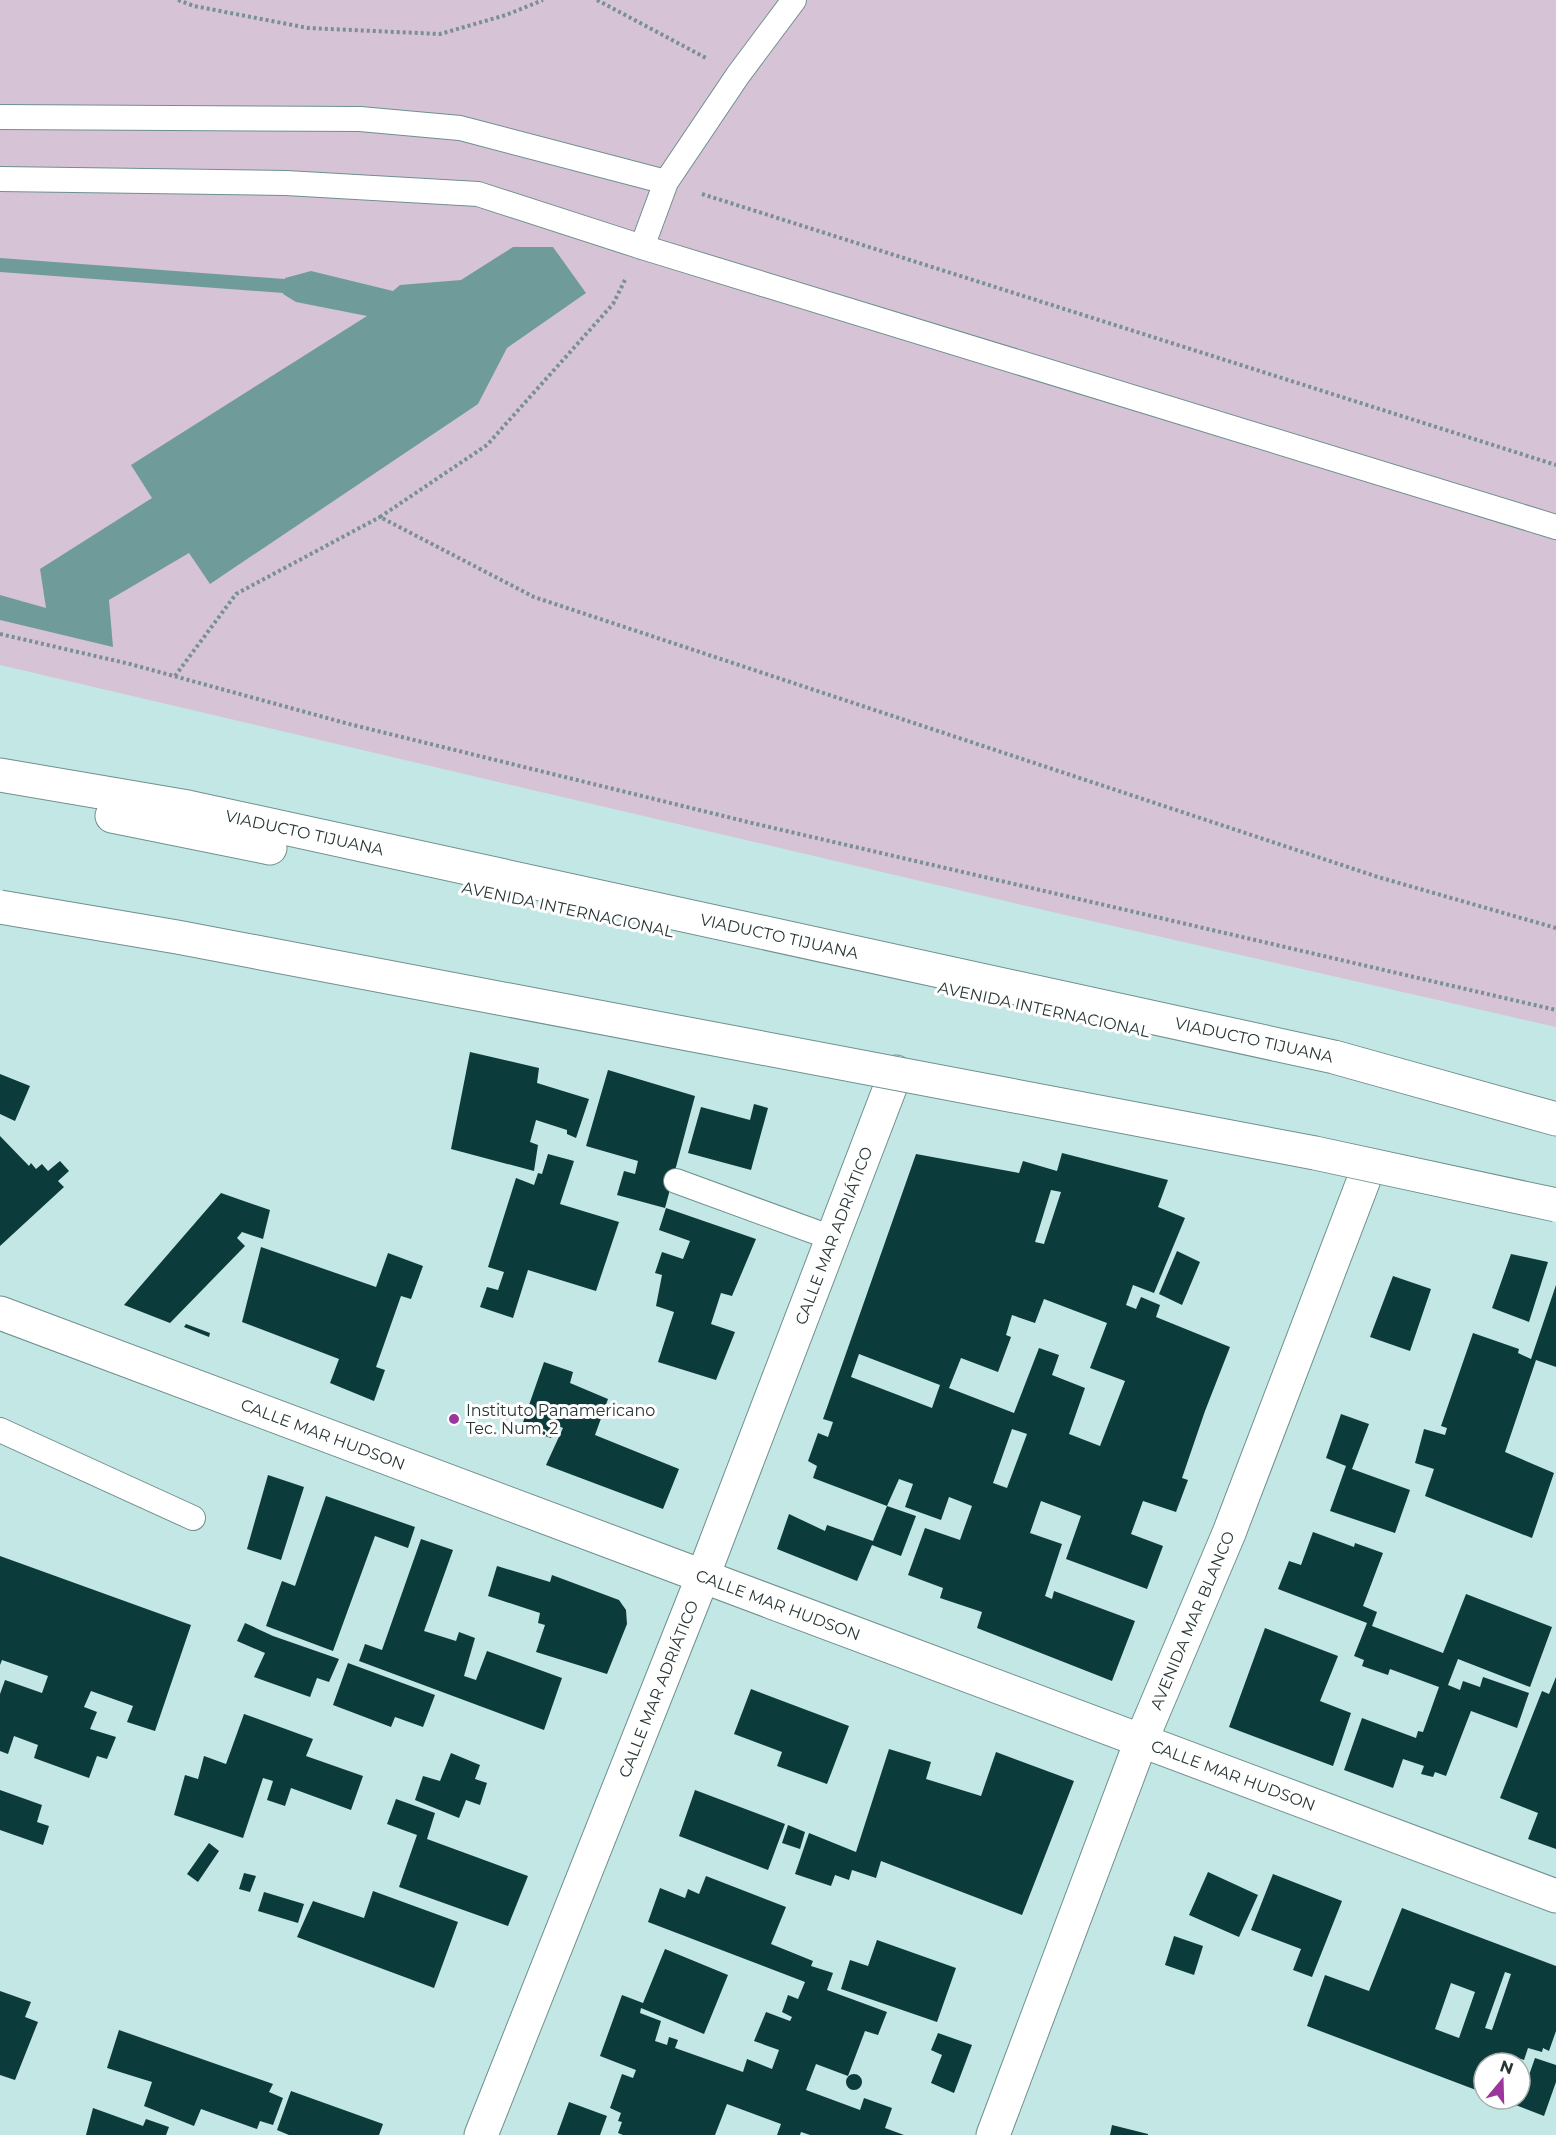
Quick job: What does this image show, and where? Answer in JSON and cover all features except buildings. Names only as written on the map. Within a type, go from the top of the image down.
[{"type":"main road","name":"VIADUCTO TIJUANA","points":[[0,775],[188,807],[1334,1057],[1556,1119]]},
{"type":"main road","name":"AVENIDA INTERNACIONAL","points":[[0,792],[1172,1035],[1556,1127]]},
{"type":"main road","points":[[0,893],[896,1072],[1366,1174],[1556,1218]]},
{"type":"main road","points":[[0,907],[177,937],[1268,1144],[1556,1205]]},
{"type":"main road","name":"CALLE MAR ADRIÁTICO","points":[[481,2135],[703,1576],[896,1072]]},
{"type":"main road","name":"AVENIDA MAR BLANCO","points":[[993,2135],[1141,1741],[1229,1533],[1366,1174]]},
{"type":"main road","name":"CALLE MAR HUDSON","points":[[0,1313],[1556,1896]]},
{"type":"lane","points":[[642,247],[666,182],[738,75],[794,0]]},
{"type":"lane","points":[[0,117],[360,119],[460,128],[666,182]]},
{"type":"lane","points":[[0,179],[286,183],[478,194],[642,247],[1556,527]]},
{"type":"lane","points":[[676,1180],[832,1238]]},
{"type":"lane","points":[[0,1430],[193,1518]]},
{"type":"path","points":[[178,0],[194,6],[308,28],[440,34],[506,15],[543,0]]},
{"type":"path","points":[[597,0],[738,75]]},
{"type":"path","points":[[666,182],[1556,465]]},
{"type":"path","points":[[175,676],[236,594],[381,517],[487,445],[613,304],[642,247]]},
{"type":"path","points":[[381,517],[534,597],[1367,873],[1556,928]]},
{"type":"path","points":[[0,634],[175,676],[349,724],[752,823],[1556,1010]]},
{"type":"shaded area","points":[[0,0],[1556,0],[1556,1027],[1061,914],[0,665]]},
{"type":"water","points":[[513,247],[553,247],[586,293],[507,348],[478,404],[210,584],[189,553],[109,600],[113,647],[0,620],[0,595],[46,608],[40,569],[152,498],[131,465],[367,316],[296,302],[283,294],[285,278],[311,271],[393,291],[400,285],[461,280]]},
{"type":"waterway","points":[[0,265],[284,286]]},
{"type":"place","name":"Instituto Panamericano Tec. Num. 2","points":[[454,1419]]}]
